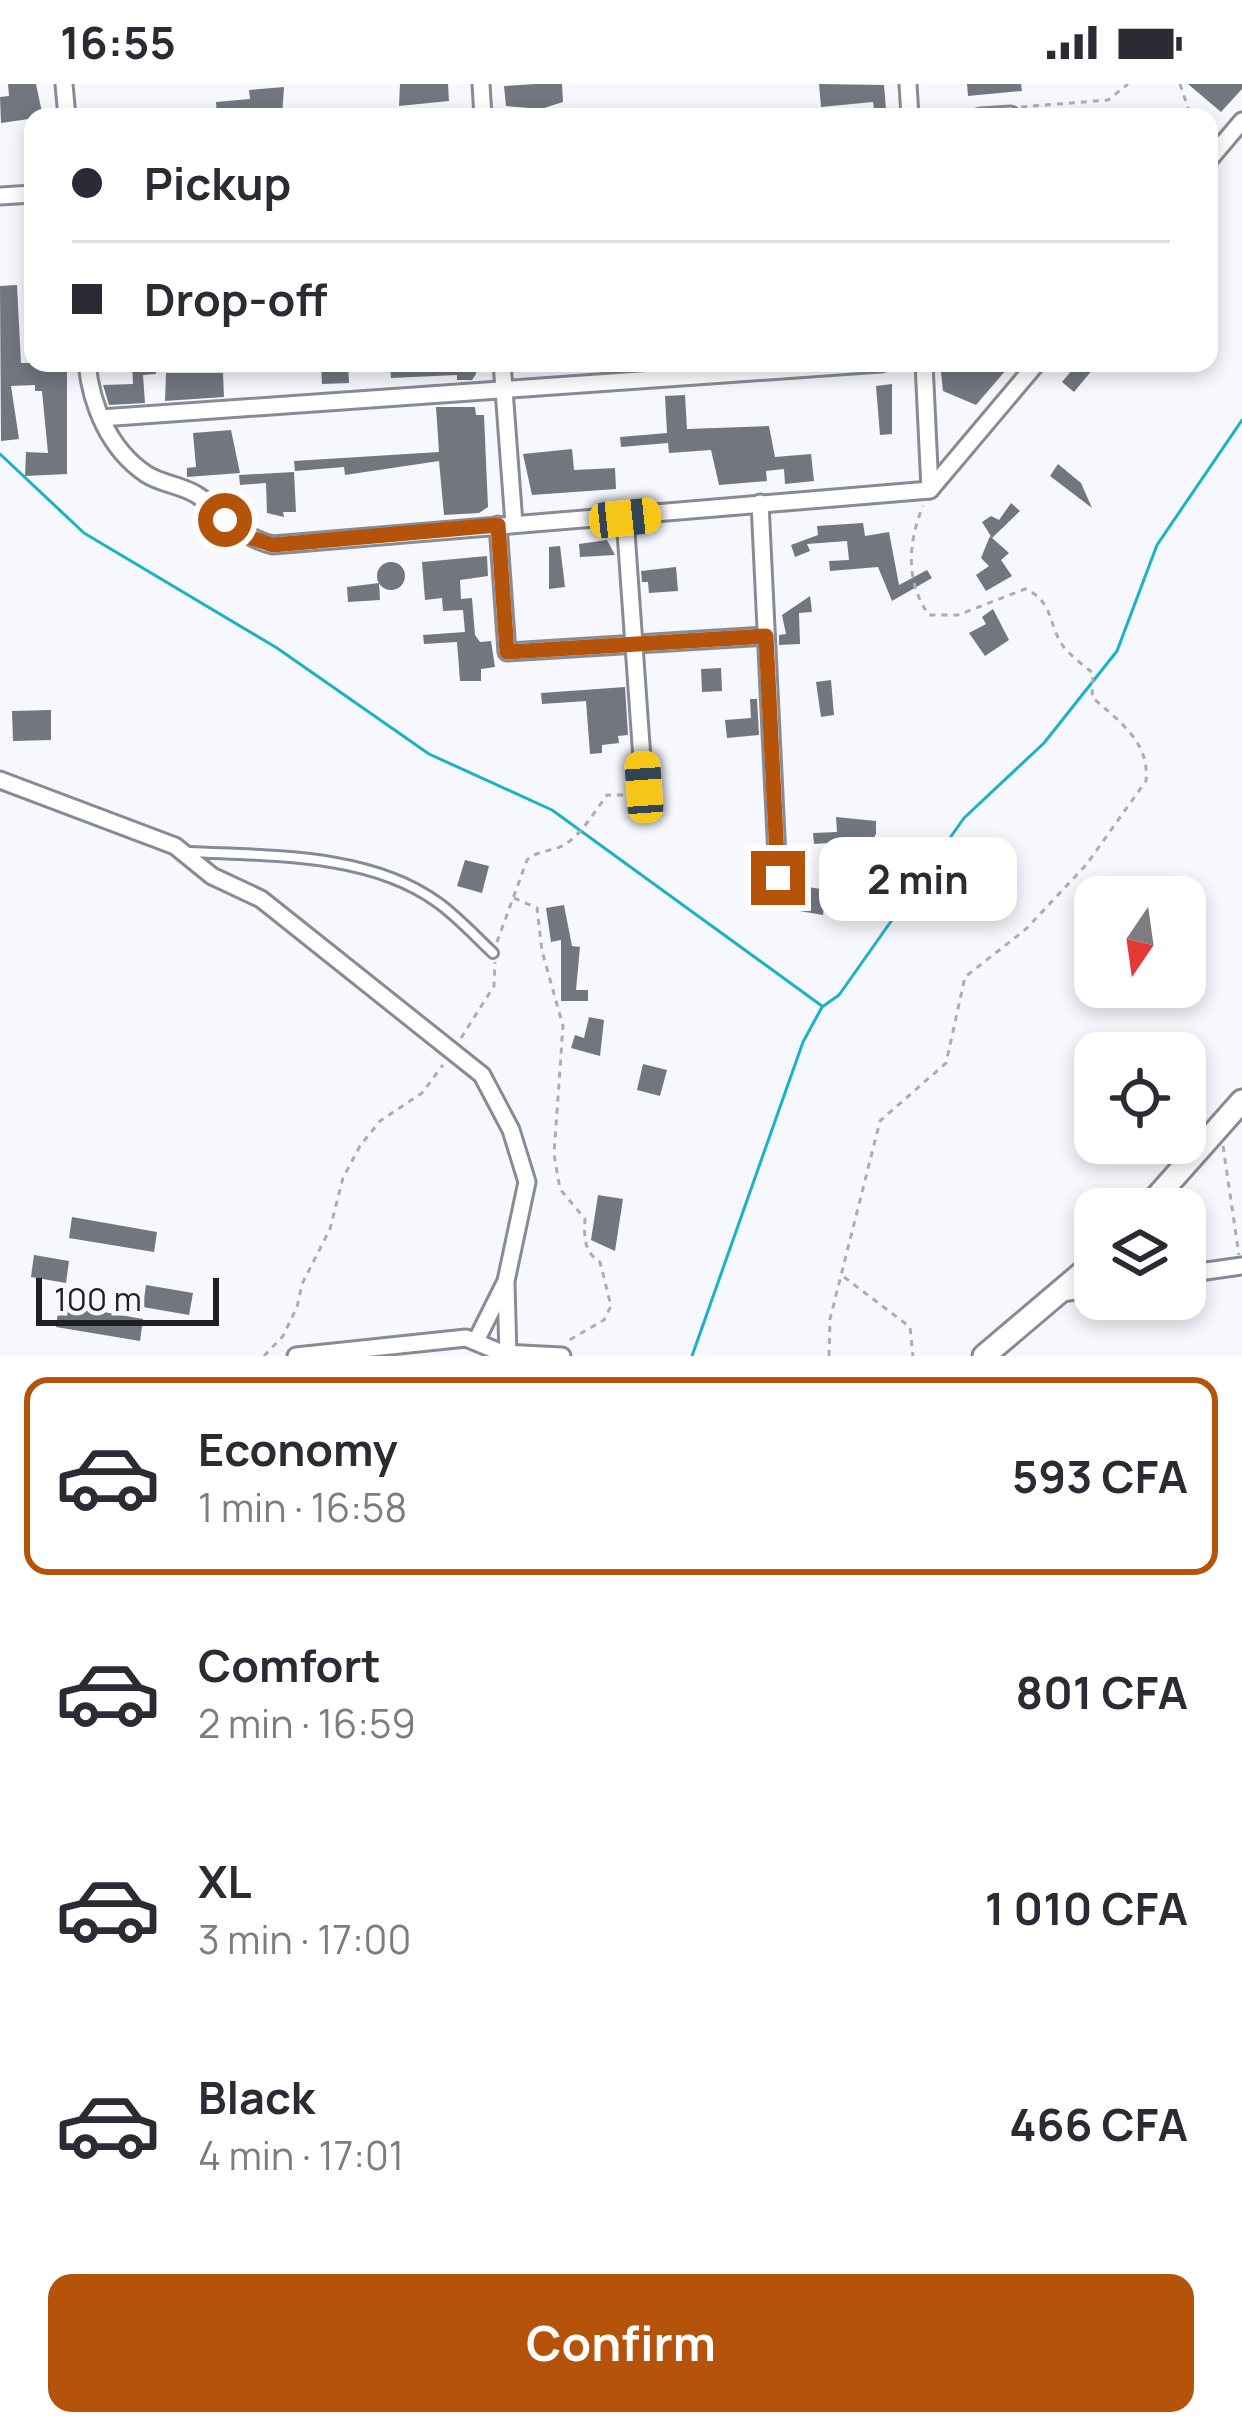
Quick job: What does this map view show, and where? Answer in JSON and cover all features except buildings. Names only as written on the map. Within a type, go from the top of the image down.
[{"type":"street","points":[[1218,149],[1242,121]]},
{"type":"street","points":[[88,372],[91,401],[127,458],[148,476],[197,495],[255,541],[273,545],[930,490],[1029,372]]},
{"type":"street","points":[[503,372],[507,652],[766,636]]},
{"type":"street","points":[[101,418],[764,372]]},
{"type":"street","points":[[924,372],[930,490]]},
{"type":"street","points":[[760,503],[778,878]]},
{"type":"street","points":[[625,518],[644,787]]},
{"type":"street","points":[[0,780],[152,835],[212,875],[262,899],[482,1076],[526,1172],[506,1281],[509,1354]]},
{"type":"street","points":[[1165,1188],[1242,1101]]},
{"type":"street","points":[[1206,1271],[1242,1266]]},
{"type":"street","points":[[985,1356],[1074,1280]]},
{"type":"street","points":[[477,1340],[506,1281]]},
{"type":"street","points":[[1059,1293],[1074,1291]]},
{"type":"street","points":[[296,1356],[477,1340],[486,1348],[509,1354],[558,1354]]},
{"type":"lane","points":[[182,851],[280,856],[374,871],[435,900],[493,952]]},
{"type":"path","points":[[1015,108],[1108,100],[1128,84]]},
{"type":"path","points":[[829,1356],[830,1319],[864,1196],[870,1143],[880,1121],[946,1064],[965,977],[1026,929],[1086,865],[1146,781],[1148,765],[1129,727],[1092,697],[1093,674],[1065,649],[1055,620],[1034,593],[1025,589],[958,615],[929,615],[918,600],[909,554],[930,490]]},
{"type":"path","points":[[264,1356],[283,1336],[297,1307],[302,1284],[330,1229],[344,1178],[360,1146],[380,1121],[422,1093],[455,1054],[494,986],[493,952],[520,872],[536,852],[558,850],[573,838],[607,795],[636,795],[644,787]]},
{"type":"path","points":[[513,898],[537,908],[542,951],[560,1007],[554,1154],[560,1189],[585,1220],[584,1237],[590,1256],[600,1262],[611,1306],[604,1320],[558,1354]]},
{"type":"path","points":[[1221,1126],[1242,1266]]},
{"type":"path","points":[[842,1275],[910,1328],[913,1356]]},
{"type":"waterway","points":[[692,1356],[803,1042],[822,1007],[839,995],[964,818],[1044,743],[1117,651],[1157,545],[1242,420]]},
{"type":"waterway","points":[[0,454],[84,533],[277,648],[429,754],[552,810],[822,1006]]},
{"type":"route","points":[[225,520],[240,534],[273,545],[498,525],[507,652],[766,636],[778,878]]}]
